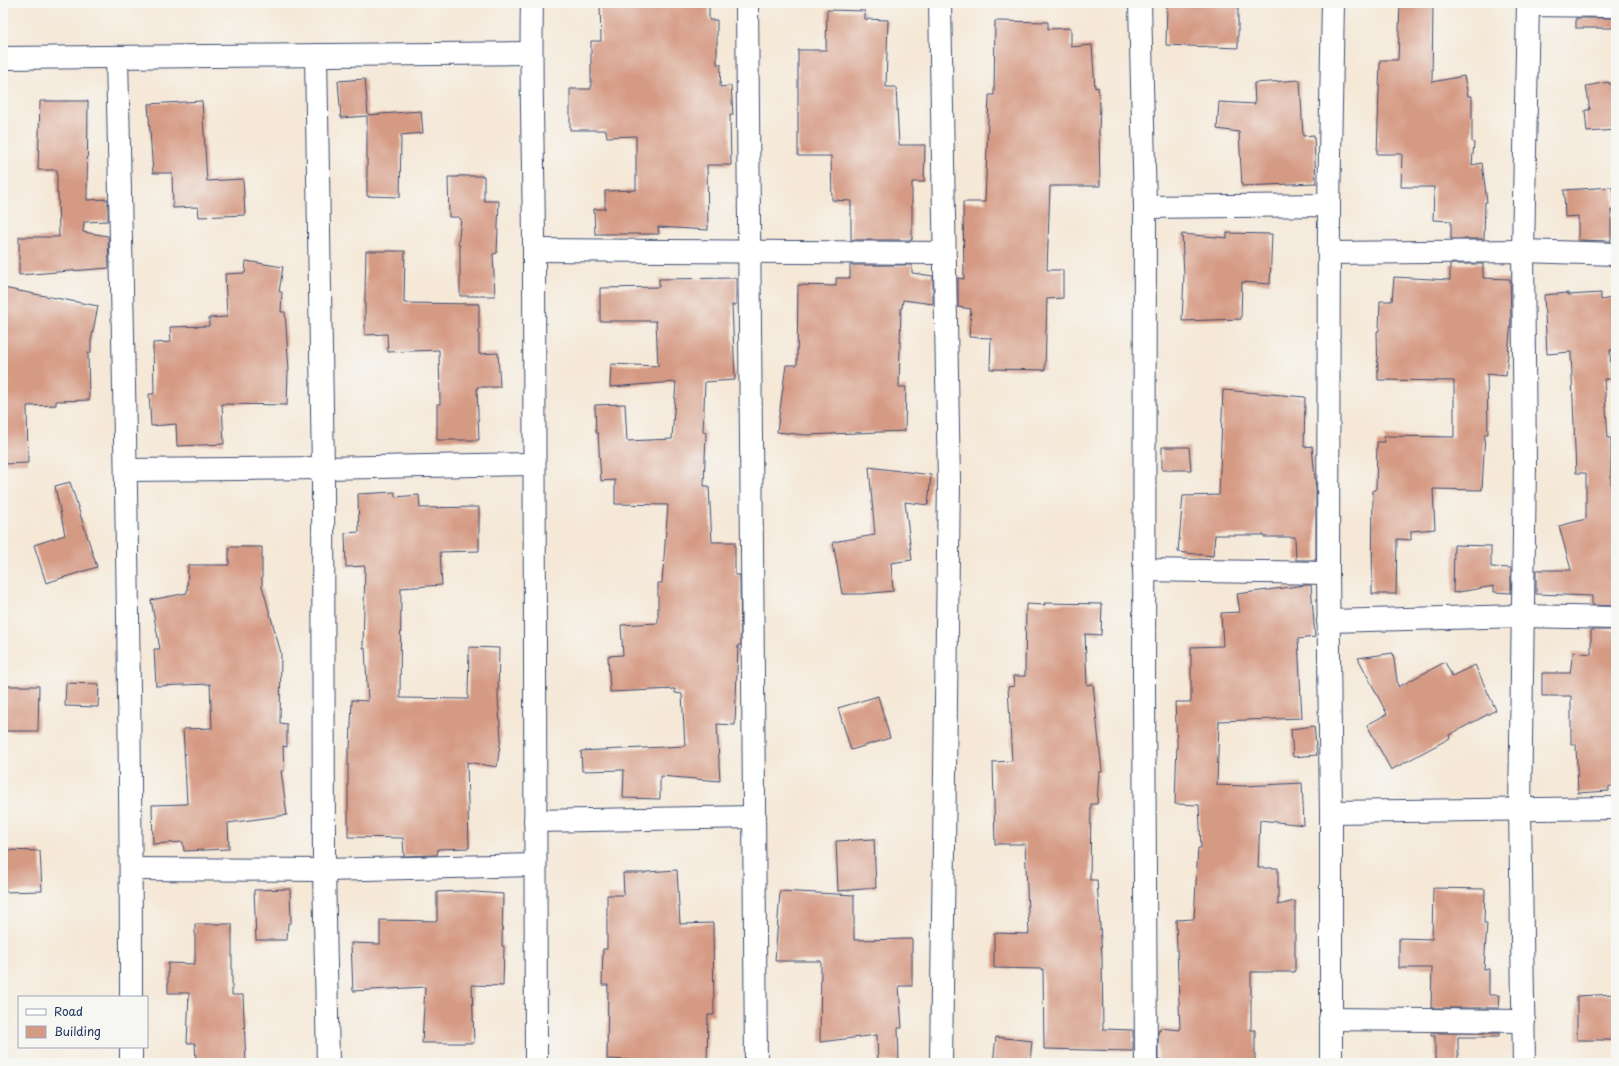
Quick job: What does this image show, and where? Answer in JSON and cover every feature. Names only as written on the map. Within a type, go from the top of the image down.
[{"type":"street","points":[[532,3],[536,1063]]},
{"type":"street","points":[[747,3],[756,1063]]},
{"type":"street","points":[[940,3],[944,253],[949,397],[941,1063]]},
{"type":"street","points":[[1140,3],[1145,207],[1144,570],[1146,1063]]},
{"type":"street","points":[[1331,1063],[1331,812],[1328,572],[1329,205],[1333,3]]},
{"type":"street","points":[[1524,1063],[1520,810],[1525,464],[1523,251],[1528,4],[1616,6]]},
{"type":"street","points":[[3,58],[531,53]]},
{"type":"street","points":[[316,55],[322,468],[324,870],[328,1063]]},
{"type":"street","points":[[117,57],[126,470],[131,996]]},
{"type":"street","points":[[1145,207],[1329,205]]},
{"type":"street","points":[[534,250],[944,253]]},
{"type":"street","points":[[1329,253],[1523,251],[1616,254]]},
{"type":"street","points":[[126,470],[533,464]]},
{"type":"street","points":[[1144,570],[1328,572]]},
{"type":"street","points":[[1328,621],[1523,616],[1616,618]]},
{"type":"street","points":[[1331,812],[1616,808]]},
{"type":"street","points":[[535,821],[755,817]]},
{"type":"street","points":[[131,870],[324,870],[535,865]]},
{"type":"street","points":[[1330,1019],[1524,1021]]},
{"type":"street","points":[[131,1048],[131,1063]]},
{"type":"building","points":[[600,3],[709,3],[709,20],[717,20],[717,64],[721,64],[720,87],[731,86],[733,115],[730,115],[731,165],[707,165],[708,230],[658,227],[659,234],[595,234],[594,209],[605,209],[605,191],[636,190],[636,136],[607,137],[606,130],[570,130],[570,89],[591,89],[591,41],[601,41]]},
{"type":"building","points":[[1167,3],[1238,3],[1238,48],[1166,45]]},
{"type":"building","points":[[1400,3],[1433,4],[1432,82],[1464,76],[1468,96],[1472,96],[1472,142],[1474,143],[1472,165],[1482,163],[1487,202],[1485,202],[1484,239],[1451,239],[1451,221],[1433,220],[1434,187],[1401,187],[1402,154],[1377,154],[1380,60],[1398,60]]},
{"type":"building","points":[[827,10],[865,11],[865,19],[888,20],[886,87],[896,87],[899,145],[925,145],[924,182],[912,182],[912,240],[851,240],[851,201],[832,200],[831,156],[798,156],[798,50],[826,50]]},
{"type":"building","points":[[1576,18],[1616,18],[1616,28],[1576,28]]},
{"type":"building","points":[[995,21],[1048,22],[1048,29],[1071,28],[1071,47],[1092,45],[1095,88],[1098,87],[1100,105],[1100,186],[1050,186],[1047,270],[1063,270],[1063,298],[1047,299],[1045,370],[990,369],[991,338],[969,337],[971,309],[958,307],[958,278],[964,279],[963,202],[985,202],[989,95],[994,95]]},
{"type":"building","points":[[365,79],[368,115],[421,111],[423,133],[401,135],[400,197],[367,196],[367,116],[341,118],[338,81]]},
{"type":"building","points":[[1300,80],[1303,136],[1314,135],[1316,183],[1242,186],[1239,132],[1217,129],[1219,102],[1255,104],[1254,83]]},
{"type":"building","points":[[1609,82],[1609,84],[1616,84],[1616,130],[1587,132],[1585,110],[1590,110],[1586,86]]},
{"type":"building","points":[[40,101],[88,101],[87,200],[108,199],[108,221],[84,222],[83,232],[108,236],[109,268],[19,275],[19,237],[59,237],[57,170],[38,170]]},
{"type":"building","points":[[202,101],[207,181],[243,179],[245,215],[199,217],[198,207],[173,208],[172,173],[153,173],[148,104]]},
{"type":"building","points":[[484,176],[484,201],[499,201],[497,253],[493,254],[495,296],[460,296],[460,245],[458,245],[461,219],[459,219],[459,217],[449,217],[448,177]]},
{"type":"building","points":[[1612,187],[1614,210],[1611,210],[1611,241],[1578,240],[1578,216],[1565,217],[1564,190]]},
{"type":"building","points":[[1227,233],[1272,234],[1270,284],[1242,282],[1241,319],[1182,321],[1184,275],[1182,234],[1227,238]]},
{"type":"building","points":[[366,251],[405,251],[404,303],[479,304],[479,354],[498,353],[500,387],[477,387],[479,440],[437,440],[437,404],[440,404],[439,350],[388,352],[387,334],[365,335]]},
{"type":"building","points":[[246,261],[283,267],[279,292],[282,292],[281,312],[285,312],[289,371],[287,405],[222,404],[224,444],[177,446],[176,424],[151,426],[149,394],[154,394],[153,343],[171,342],[170,327],[209,326],[209,318],[227,317],[225,274],[245,273]]},
{"type":"building","points":[[1450,264],[1483,264],[1483,278],[1510,279],[1511,321],[1506,376],[1487,374],[1488,434],[1485,434],[1482,490],[1433,489],[1435,529],[1411,531],[1411,540],[1397,539],[1396,594],[1372,594],[1373,490],[1376,490],[1377,442],[1385,442],[1384,436],[1454,437],[1454,381],[1378,380],[1377,331],[1379,331],[1380,301],[1392,301],[1394,277],[1450,280]]},
{"type":"building","points":[[850,265],[912,265],[912,273],[933,276],[933,304],[903,300],[901,308],[899,387],[906,387],[905,431],[806,435],[777,432],[786,365],[797,365],[798,285],[836,286],[836,278],[850,278]]},
{"type":"building","points":[[736,278],[736,305],[732,305],[735,380],[705,382],[703,432],[706,433],[704,486],[709,486],[712,542],[735,542],[735,575],[740,575],[741,645],[738,645],[735,725],[717,724],[720,781],[660,776],[660,799],[623,798],[624,770],[582,771],[581,751],[685,746],[682,694],[675,693],[675,689],[610,692],[608,656],[623,655],[621,625],[658,623],[658,583],[662,583],[668,505],[615,504],[615,480],[601,481],[598,433],[596,433],[595,405],[625,404],[627,441],[672,439],[676,382],[610,387],[611,364],[658,366],[656,321],[600,321],[600,288],[659,287],[659,279]]},
{"type":"building","points":[[3,288],[98,306],[91,341],[91,353],[88,353],[89,400],[56,401],[56,405],[27,406],[28,463],[3,464]]},
{"type":"building","points":[[1568,293],[1568,295],[1601,293],[1601,300],[1616,297],[1616,350],[1610,350],[1611,379],[1604,379],[1608,438],[1611,438],[1611,492],[1616,492],[1616,606],[1592,605],[1592,596],[1536,594],[1536,570],[1571,570],[1559,526],[1586,519],[1586,473],[1576,473],[1571,352],[1547,354],[1544,295]]},
{"type":"building","points":[[1223,390],[1305,397],[1304,447],[1312,446],[1316,490],[1316,560],[1296,560],[1295,537],[1264,537],[1264,535],[1215,535],[1213,556],[1178,552],[1183,496],[1219,495]]},
{"type":"building","points":[[1162,447],[1189,447],[1191,470],[1162,470]]},
{"type":"building","points":[[869,467],[931,475],[928,505],[905,502],[912,560],[891,563],[893,591],[863,594],[842,594],[833,542],[875,535]]},
{"type":"building","points":[[70,482],[97,567],[46,583],[34,545],[65,535],[55,486]]},
{"type":"building","points":[[395,492],[395,497],[419,495],[420,508],[479,507],[479,551],[440,552],[442,585],[401,588],[400,698],[468,699],[469,647],[499,648],[498,698],[501,738],[497,767],[467,762],[469,848],[438,849],[437,855],[404,856],[403,838],[348,837],[348,749],[350,749],[352,700],[368,701],[365,648],[363,648],[365,566],[346,567],[345,533],[359,532],[358,494]]},
{"type":"building","points":[[1454,545],[1491,546],[1491,567],[1511,568],[1511,593],[1494,592],[1494,586],[1453,593]]},
{"type":"building","points":[[229,547],[262,547],[262,586],[281,653],[280,723],[287,724],[287,747],[283,746],[284,771],[281,771],[287,815],[228,823],[229,849],[184,851],[183,842],[153,844],[152,805],[187,804],[183,729],[212,728],[210,684],[156,686],[154,649],[160,649],[151,600],[187,593],[188,565],[229,565]]},
{"type":"building","points":[[1311,585],[1315,637],[1298,639],[1302,718],[1219,721],[1217,785],[1244,786],[1302,783],[1304,825],[1260,820],[1258,868],[1278,868],[1278,905],[1295,901],[1295,972],[1251,972],[1251,1030],[1255,1030],[1255,1063],[1183,1063],[1158,1060],[1158,1031],[1160,1031],[1160,1028],[1180,1030],[1176,920],[1194,919],[1198,848],[1201,848],[1199,805],[1175,804],[1177,743],[1175,702],[1191,702],[1191,647],[1223,646],[1221,613],[1240,612],[1237,594]]},
{"type":"building","points":[[1044,603],[1102,604],[1101,635],[1085,634],[1087,685],[1093,684],[1102,772],[1099,772],[1097,804],[1091,804],[1090,880],[1097,880],[1102,956],[1103,1029],[1133,1030],[1133,1051],[1044,1049],[1043,969],[994,968],[994,933],[1029,934],[1025,844],[995,844],[993,762],[1012,761],[1008,687],[1014,686],[1013,676],[1025,676],[1026,604],[1045,605]]},
{"type":"building","points":[[1591,630],[1616,630],[1616,786],[1609,786],[1609,791],[1578,793],[1576,744],[1571,744],[1571,696],[1542,696],[1542,673],[1570,673],[1573,652],[1591,654]]},
{"type":"building","points":[[1393,653],[1398,687],[1445,662],[1452,676],[1475,665],[1496,710],[1449,735],[1450,738],[1391,770],[1367,725],[1387,714],[1358,658]]},
{"type":"building","points":[[66,683],[99,684],[98,707],[65,706]]},
{"type":"building","points":[[3,686],[39,686],[38,731],[3,731]]},
{"type":"building","points":[[878,696],[890,738],[851,750],[838,708]]},
{"type":"building","points":[[1314,726],[1317,755],[1293,757],[1291,729]]},
{"type":"building","points":[[874,839],[876,888],[838,891],[836,841]]},
{"type":"building","points":[[3,850],[40,851],[42,891],[3,892]]},
{"type":"building","points":[[677,870],[680,924],[713,923],[714,1015],[708,1015],[707,1063],[607,1059],[608,985],[602,985],[603,949],[607,949],[607,895],[624,895],[623,873],[646,873]]},
{"type":"building","points":[[1433,888],[1485,889],[1484,923],[1487,923],[1484,969],[1489,969],[1489,995],[1500,995],[1499,1008],[1431,1008],[1432,968],[1399,968],[1399,938],[1432,939]]},
{"type":"building","points":[[290,889],[291,923],[288,923],[287,940],[256,940],[254,890]]},
{"type":"building","points":[[462,891],[503,894],[503,986],[472,985],[474,1043],[422,1043],[425,987],[353,991],[351,943],[380,944],[380,920],[437,921],[437,892]]},
{"type":"building","points":[[780,891],[854,895],[854,940],[912,939],[912,986],[899,986],[902,1028],[898,1028],[899,1061],[878,1062],[877,1035],[820,1042],[821,961],[775,961]]},
{"type":"building","points":[[195,924],[232,924],[232,995],[243,995],[246,1063],[196,1063],[195,1043],[187,1043],[189,993],[168,993],[168,963],[195,964]]},
{"type":"building","points":[[1616,994],[1616,1040],[1577,1040],[1577,996]]},
{"type":"building","points":[[1431,1033],[1499,1033],[1499,1037],[1458,1037],[1458,1063],[1435,1063],[1435,1036],[1431,1036]]},
{"type":"building","points":[[996,1037],[1032,1041],[1030,1063],[993,1063]]}]
